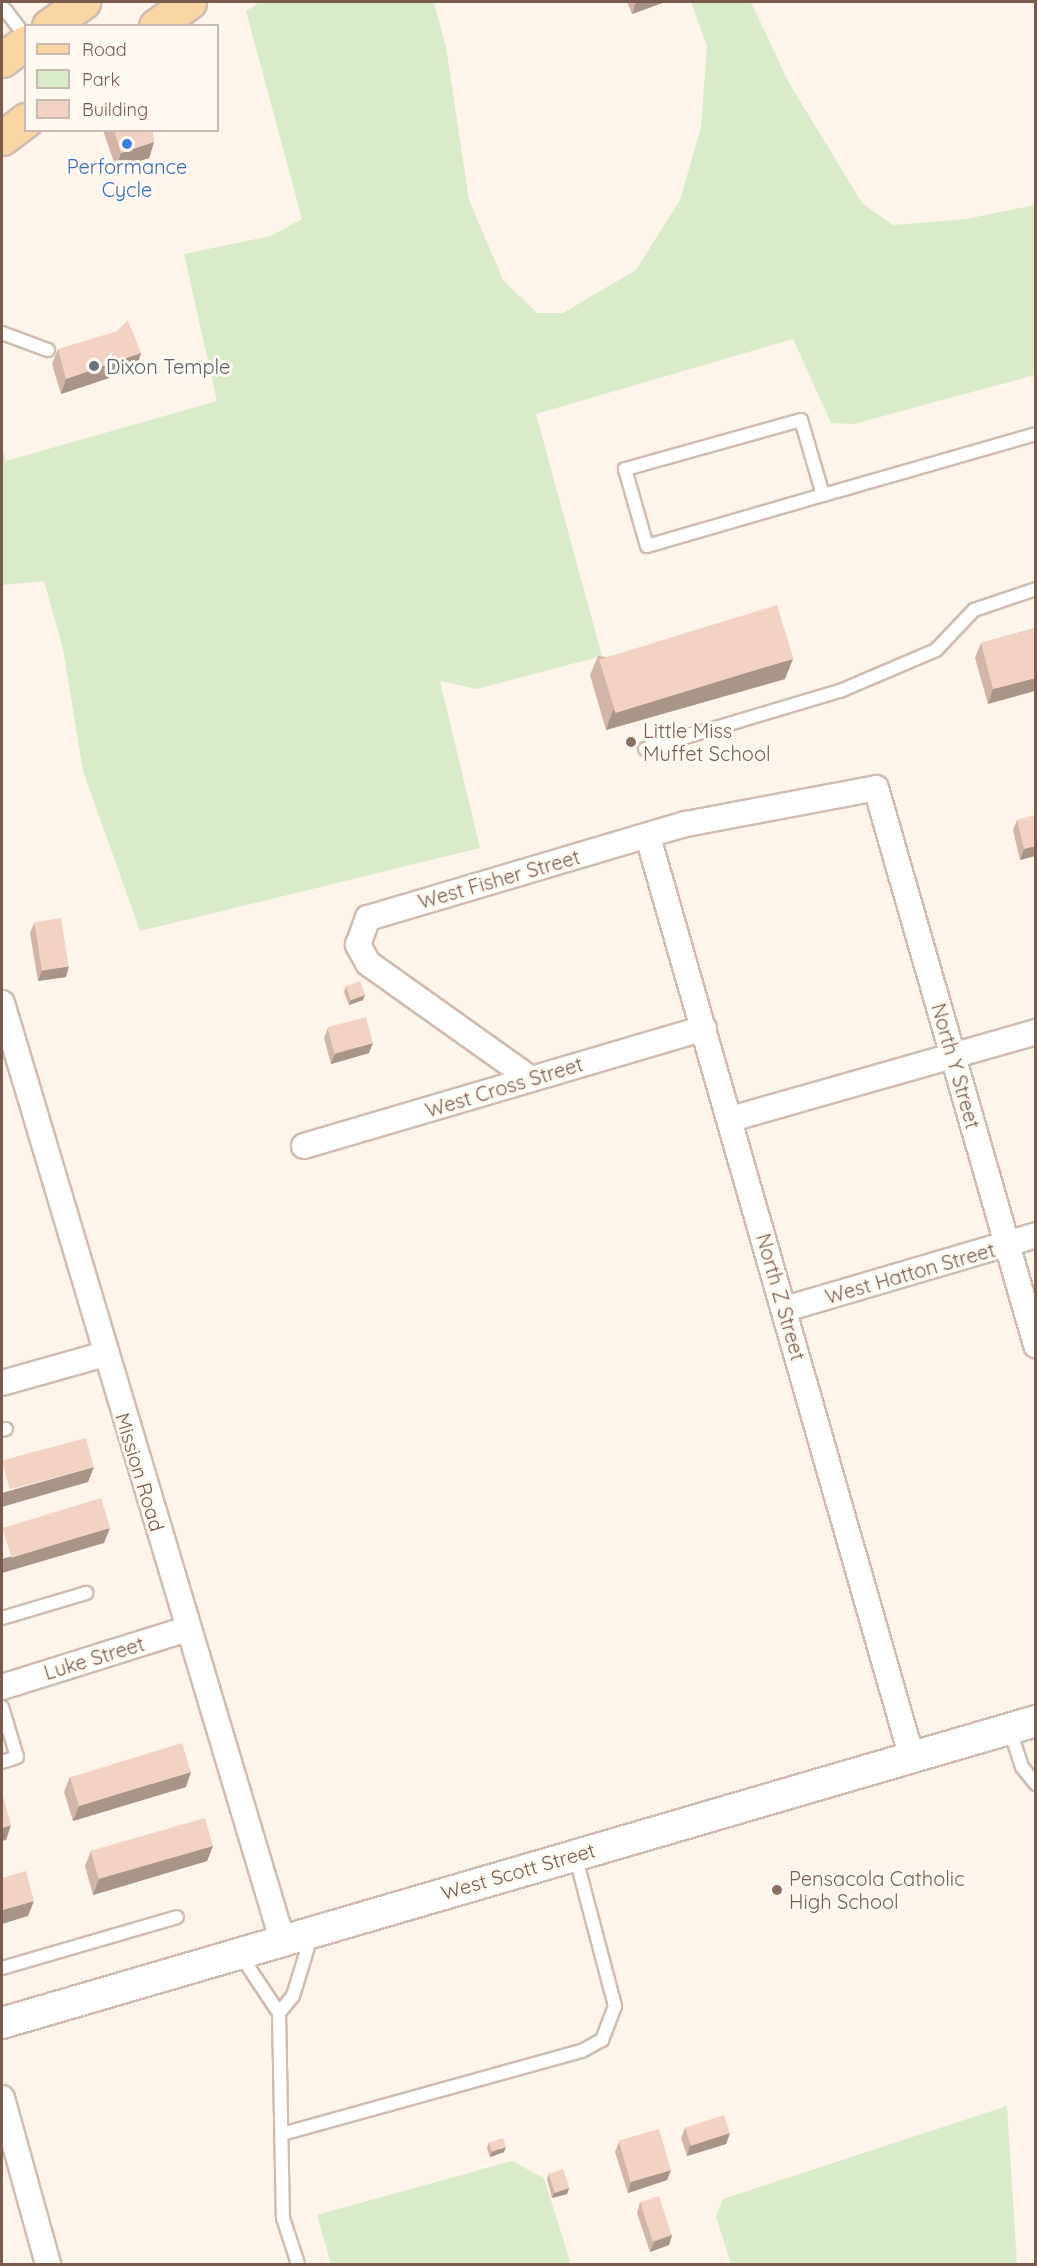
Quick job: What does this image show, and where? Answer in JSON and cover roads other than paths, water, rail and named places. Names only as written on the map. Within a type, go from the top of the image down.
[{"type":"main road","points":[[52,24],[83,2]]},
{"type":"main road","points":[[159,24],[189,2]]},
{"type":"main road","points":[[2,60],[24,44]]},
{"type":"main road","points":[[2,138],[24,122]]},
{"type":"street","name":"West Fisher Street","points":[[531,1079],[368,963],[358,945],[362,927],[381,912],[754,808],[876,788]]},
{"type":"street","name":"North Y Street","points":[[876,788],[1035,1345]]},
{"type":"street","name":"North Z Street","points":[[648,837],[731,1119],[912,1758]]},
{"type":"street","name":"Mission Road","points":[[2,1003],[187,1629],[282,1939]]},
{"type":"street","name":"West Cross Street","points":[[304,1146],[704,1028]]},
{"type":"street","points":[[731,1119],[953,1058],[1035,1032]]},
{"type":"street","name":"West Hatton Street","points":[[785,1310],[1035,1236]]},
{"type":"street","points":[[2,1383],[105,1354]]},
{"type":"street","name":"Luke Street","points":[[2,1687],[187,1629]]},
{"type":"street","name":"West Scott Street","points":[[2,2023],[282,1939],[1023,1725]]},
{"type":"street","points":[[2,2098],[48,2265]]},
{"type":"lane","points":[[2,6],[24,34]]},
{"type":"lane","points":[[2,333],[48,350]]},
{"type":"lane","points":[[823,495],[801,420],[625,469],[647,546],[1035,434]]},
{"type":"lane","points":[[645,749],[840,691],[936,650],[974,610],[1035,589]]},
{"type":"lane","points":[[2,1618],[86,1593]]},
{"type":"lane","points":[[2,1707],[16,1757],[2,1762]]},
{"type":"lane","points":[[1023,1725],[1022,1767],[1035,1784]]},
{"type":"lane","points":[[282,2134],[582,2051],[602,2040],[615,2006],[575,1855]]},
{"type":"lane","points":[[2,1968],[177,1917]]},
{"type":"lane","points":[[279,2013],[293,1996],[313,1930]]},
{"type":"lane","points":[[238,1952],[279,2013],[283,2218],[298,2265]]},
{"type":"place","name":"Performance Cycle","points":[[127,144]]},
{"type":"place","name":"Dixon Temple","points":[[94,366]]},
{"type":"place","name":"Little Miss Muffet School","points":[[631,742]]},
{"type":"place","name":"Pensacola Catholic High School","points":[[777,1890]]}]
